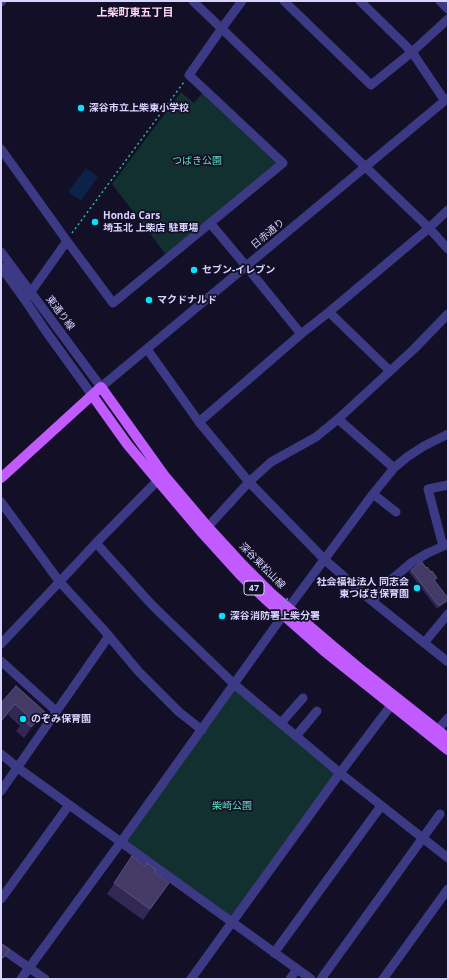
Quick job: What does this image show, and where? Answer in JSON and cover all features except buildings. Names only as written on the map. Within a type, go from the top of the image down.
[{"type":"main road","points":[[1,478],[101,387]]},
{"type":"main road","name":"深谷東松山線","points":[[101,387],[161,478]]},
{"type":"main road","name":"深谷東松山線","points":[[92,395],[127,444],[161,478],[205,530],[241,563],[271,593],[284,609],[363,671],[394,701],[435,734],[448,750]]},
{"type":"main road","name":"深谷東松山線","points":[[435,734],[448,738]]},
{"type":"street","points":[[193,1],[429,228],[448,249]]},
{"type":"street","points":[[1,149],[113,303],[283,163],[189,75],[242,1]]},
{"type":"street","points":[[284,1],[371,85],[412,52],[448,19]]},
{"type":"street","points":[[360,1],[412,52],[446,99]]},
{"type":"street","points":[[440,1],[448,9]]},
{"type":"street","name":"日赤通り","points":[[101,387],[446,99]]},
{"type":"street","points":[[199,422],[429,228],[448,210]]},
{"type":"street","points":[[210,223],[302,334]]},
{"type":"street","points":[[28,296],[67,241]]},
{"type":"street","name":"東通り線","points":[[1,252],[28,296],[45,330],[92,395]]},
{"type":"street","name":"東通り線","points":[[1,267],[28,296],[101,387]]},
{"type":"street","points":[[330,312],[390,371]]},
{"type":"street","points":[[205,530],[249,482],[271,462],[316,437],[338,419],[414,349],[448,314]]},
{"type":"street","points":[[147,349],[199,422],[249,482],[325,560],[372,601],[448,662]]},
{"type":"street","points":[[338,419],[394,468]]},
{"type":"street","points":[[20,979],[202,730],[284,609],[325,560],[373,494],[394,468],[407,457],[424,446],[448,434]]},
{"type":"street","points":[[1,644],[59,581],[161,478]]},
{"type":"street","points":[[372,601],[391,580],[411,563],[446,545],[428,489],[448,485]]},
{"type":"street","points":[[373,494],[396,512]]},
{"type":"street","points":[[1,502],[59,581],[139,672],[179,712],[202,730]]},
{"type":"street","points":[[96,543],[152,605],[234,684],[340,773],[448,858]]},
{"type":"street","points":[[424,643],[448,614]]},
{"type":"street","points":[[1,791],[108,636]]},
{"type":"street","points":[[1,661],[56,711]]},
{"type":"street","points":[[281,723],[303,698]]},
{"type":"street","points":[[191,979],[394,701]]},
{"type":"street","points":[[296,736],[317,711]]},
{"type":"street","points":[[435,734],[448,718]]},
{"type":"street","points":[[1,754],[18,768],[311,979]]},
{"type":"street","points":[[1,899],[70,805]]},
{"type":"street","points":[[274,953],[381,806]]},
{"type":"street","points":[[321,979],[440,814]]},
{"type":"street","points":[[383,979],[448,889]]},
{"type":"street","points":[[1,948],[45,979]]},
{"type":"street","points":[[290,979],[297,969]]},
{"type":"path","points":[[67,241],[189,75]]},
{"type":"green space","name":"つばき公園","points":[[204,91],[281,163],[167,256],[112,184],[181,92],[194,103]]},
{"type":"green space","name":"柴崎公園","points":[[234,684],[340,773],[232,923],[121,842]]},
{"type":"water","points":[[86,168],[98,177],[81,201],[68,192]]},
{"type":"place","name":"深谷市立上柴東小学校","points":[[81,108]]},
{"type":"place","name":"Honda Cars 埼玉北 上柴店 駐車場","points":[[95,222]]},
{"type":"place","name":"セブン-イレブン","points":[[194,270]]},
{"type":"place","name":"マクドナルド","points":[[149,300]]},
{"type":"place","name":"社会福祉法人 同志会 東つばき保育園","points":[[417,588]]},
{"type":"place","name":"深谷消防署上柴分署","points":[[222,616]]},
{"type":"place","name":"のぞみ保育園","points":[[23,719]]},
{"type":"district","name":"上柴町東五丁目","points":[[135,13]]}]
